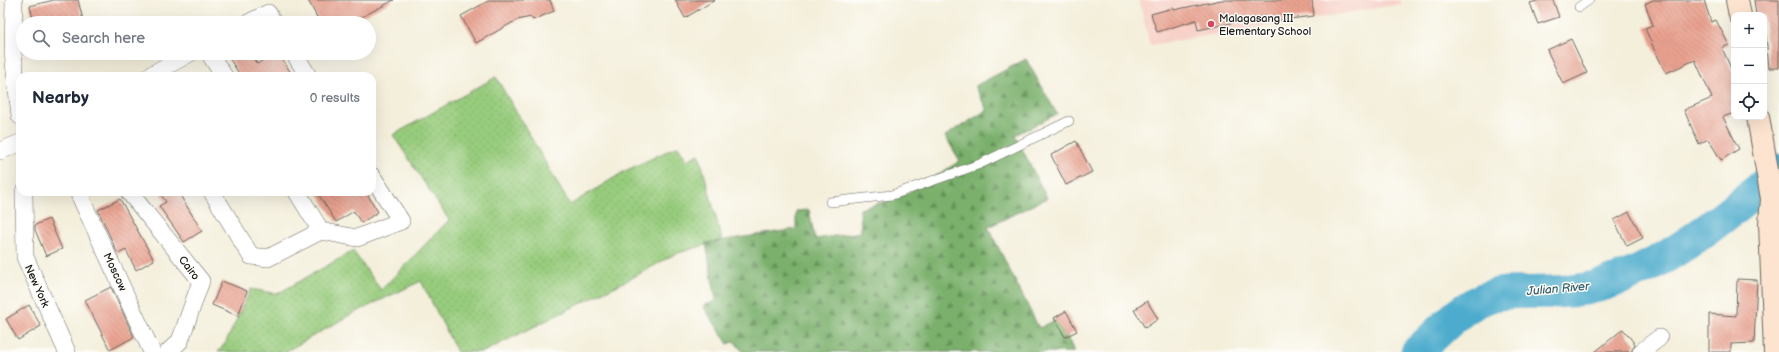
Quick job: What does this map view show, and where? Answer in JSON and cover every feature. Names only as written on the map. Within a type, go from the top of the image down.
[{"type":"street","points":[[14,0],[13,53],[16,80]]},
{"type":"street","points":[[1737,0],[1739,12]]},
{"type":"street","points":[[262,16],[268,13],[270,16]]},
{"type":"street","points":[[156,72],[178,60]]},
{"type":"street","points":[[214,60],[221,72]]},
{"type":"street","points":[[298,60],[306,72]]},
{"type":"street","points":[[1759,120],[1774,214],[1775,352]]},
{"type":"street","points":[[0,151],[16,145]]},
{"type":"street","points":[[214,196],[251,256],[268,258],[321,231],[357,238],[401,221],[376,182]]},
{"type":"street","name":"New York","points":[[24,196],[25,257],[67,352]]},
{"type":"street","name":"Moscow","points":[[80,196],[152,352]]},
{"type":"street","name":"Cairo","points":[[132,196],[201,281],[180,341],[168,352]]},
{"type":"street","points":[[299,196],[321,231]]},
{"type":"street","points":[[1641,352],[1659,338]]},
{"type":"lane","points":[[1579,7],[1589,0]]},
{"type":"lane","points":[[830,202],[892,195],[980,164],[1068,121]]},
{"type":"shaded area","name":"Malagasang III Elementary School","points":[[1139,0],[1400,0],[1402,4],[1150,45]]},
{"type":"green space","points":[[1026,59],[1057,114],[1015,135],[1047,198],[988,227],[1039,328],[1060,318],[1074,352],[743,352],[734,341],[728,344],[703,306],[716,301],[706,243],[796,229],[796,211],[809,210],[815,239],[861,232],[860,209],[903,196],[960,161],[945,136],[987,110],[975,86]]},
{"type":"green space","points":[[496,77],[570,205],[625,171],[678,146],[687,160],[699,154],[722,240],[675,254],[630,279],[483,352],[457,352],[421,281],[350,315],[285,352],[218,352],[226,342],[251,289],[277,294],[353,251],[381,290],[449,220],[393,135]]},
{"type":"building","points":[[54,0],[78,0],[82,16],[32,16],[30,6]]},
{"type":"building","points":[[308,0],[394,0],[363,16],[316,16]]},
{"type":"building","points":[[490,0],[550,0],[554,11],[533,20],[531,17],[517,20],[476,43],[461,16]]},
{"type":"building","points":[[675,0],[715,0],[685,18]]},
{"type":"building","points":[[1221,0],[1312,0],[1314,16],[1265,22],[1264,16],[1198,30],[1196,20],[1157,32],[1151,14],[1173,8],[1174,10]]},
{"type":"building","points":[[1540,0],[1553,0],[1559,17],[1538,24],[1530,3]]},
{"type":"building","points":[[1653,0],[1704,0],[1711,22],[1716,20],[1729,45],[1722,48],[1731,68],[1731,114],[1723,117],[1739,149],[1721,160],[1708,139],[1699,144],[1684,110],[1712,98],[1695,60],[1666,73],[1645,28],[1653,25],[1645,4]]},
{"type":"building","points":[[1754,0],[1779,0],[1779,68],[1769,68],[1767,47],[1767,12],[1756,12]]},
{"type":"building","points":[[1571,39],[1587,73],[1563,84],[1547,50]]},
{"type":"building","points":[[230,60],[254,60],[257,64],[263,60],[283,60],[290,72],[238,72]]},
{"type":"building","points":[[1076,141],[1092,172],[1066,185],[1051,155]]},
{"type":"building","points":[[162,196],[180,196],[202,231],[184,242],[159,206],[166,202]]},
{"type":"building","points":[[320,196],[368,196],[378,212],[361,223],[354,211],[336,222]]},
{"type":"building","points":[[120,199],[154,260],[136,270],[126,250],[118,254],[98,210]]},
{"type":"building","points":[[1629,212],[1643,238],[1627,246],[1614,220]]},
{"type":"building","points":[[49,219],[62,249],[46,256],[35,230],[35,225]]},
{"type":"building","points":[[1737,279],[1757,280],[1754,343],[1731,344],[1731,352],[1709,352],[1709,314],[1736,316]]},
{"type":"building","points":[[222,281],[247,291],[238,316],[212,305]]},
{"type":"building","points":[[111,287],[134,337],[110,350],[85,300]]},
{"type":"building","points":[[1147,301],[1158,319],[1145,328],[1134,310]]},
{"type":"building","points":[[29,305],[41,326],[18,340],[6,319]]},
{"type":"building","points":[[1066,311],[1077,331],[1065,337],[1054,318]]},
{"type":"building","points":[[1623,329],[1635,344],[1631,352],[1595,352]]},
{"type":"waterway","name":"Julian River","points":[[1417,352],[1457,315],[1480,300],[1492,295],[1506,293],[1575,291],[1606,284],[1648,267],[1686,244],[1723,218],[1779,170]]},
{"type":"place","name":"Malagasang III Elementary School","points":[[1211,24]]}]
